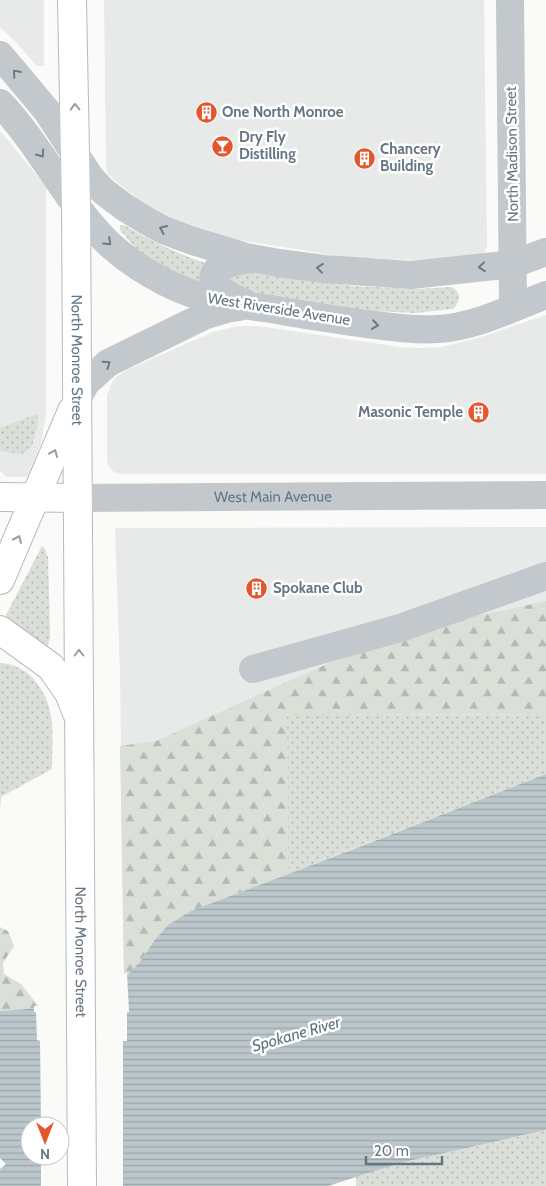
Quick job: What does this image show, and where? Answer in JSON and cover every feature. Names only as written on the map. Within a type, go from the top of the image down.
[{"type":"main road","name":"North Monroe Street","points":[[72,0],[76,205],[82,1186]]},
{"type":"main road","points":[[0,580],[76,401]]},
{"type":"main road","name":"West Main Avenue","points":[[0,497],[77,498]]},
{"type":"main road","name":"North Monroe Street","points":[[0,630],[51,667],[69,693],[80,720]]},
{"type":"street","name":"North Madison Street","points":[[510,0],[513,307]]},
{"type":"street","points":[[0,55],[47,111],[75,156],[90,177],[103,190],[124,207],[145,220],[163,230],[193,241],[219,250],[258,259],[324,269],[411,275],[513,264],[546,252]]},
{"type":"street","name":"West Riverside Avenue","points":[[0,103],[19,123],[93,227],[110,244],[131,262],[160,279],[199,296],[250,306],[402,329],[440,329],[476,322],[546,295]]},
{"type":"street","points":[[250,306],[233,298],[217,287],[213,277],[214,272],[220,266],[242,260],[258,259]]},
{"type":"street","points":[[76,401],[86,383],[108,363],[206,316],[226,309],[250,306]]},
{"type":"street","name":"West Main Avenue","points":[[77,498],[546,495]]},
{"type":"street","points":[[253,669],[400,628],[546,576]]},
{"type":"shaded area","points":[[0,0],[44,0],[43,66],[37,66],[0,27]]},
{"type":"shaded area","points":[[104,0],[484,0],[487,245],[485,252],[478,256],[413,260],[344,257],[221,237],[196,231],[149,208],[113,179],[108,174],[106,168]]},
{"type":"shaded area","points":[[0,131],[46,188],[46,416],[41,443],[29,474],[25,477],[6,477],[0,471]]},
{"type":"shaded area","points":[[546,315],[546,474],[121,474],[114,472],[109,467],[107,461],[107,396],[110,386],[117,376],[213,332],[237,326],[259,326],[400,347],[441,347],[478,338]]},
{"type":"shaded area","points":[[546,527],[546,714],[287,715],[288,874],[191,911],[124,978],[120,672],[115,528]]},
{"type":"green space","points":[[120,225],[124,225],[177,252],[211,265],[208,290],[142,255],[120,230]]},
{"type":"green space","points":[[236,269],[354,286],[414,289],[452,287],[459,294],[459,297],[453,309],[415,313],[353,310],[234,291],[227,286],[230,272]]},
{"type":"green space","points":[[37,414],[38,424],[32,446],[22,454],[0,451],[0,428]]},
{"type":"green space","points":[[42,546],[48,557],[50,636],[48,646],[8,620],[6,615]]},
{"type":"green space","points":[[546,601],[546,714],[287,715],[288,874],[191,911],[168,925],[154,941],[140,962],[124,978],[120,746],[156,741],[327,664],[383,644],[462,619]]},
{"type":"green space","points":[[0,663],[21,669],[29,675],[36,682],[47,701],[52,722],[52,769],[1,797],[0,809]]},
{"type":"green space","points":[[546,714],[546,774],[288,874],[287,715]]},
{"type":"green space","points":[[0,927],[8,931],[14,946],[3,963],[4,974],[21,984],[40,1008],[0,1011]]},
{"type":"green space","points":[[546,1130],[546,1186],[356,1186],[356,1177],[400,1163]]},
{"type":"water","name":"Spokane River","points":[[546,774],[546,1130],[400,1163],[328,1186],[0,1186],[0,1169],[6,1164],[0,1158],[0,1011],[68,1006],[108,989],[124,978],[140,962],[154,941],[168,925],[191,911]]},
{"type":"pier","points":[[127,972],[129,1012],[127,1012],[127,1041],[123,1041],[123,1186],[41,1186],[41,1166],[70,1166],[70,1116],[41,1116],[40,1041],[37,1040],[34,1006],[67,1004],[107,987]]},
{"type":"place","name":"One North Monroe","points":[[206,112]]},
{"type":"place","name":"Dry Fly Distilling","points":[[223,146]]},
{"type":"place","name":"Chancery Building","points":[[364,158]]},
{"type":"place","name":"Masonic Temple","points":[[479,412]]},
{"type":"place","name":"Spokane Club","points":[[257,588]]}]
